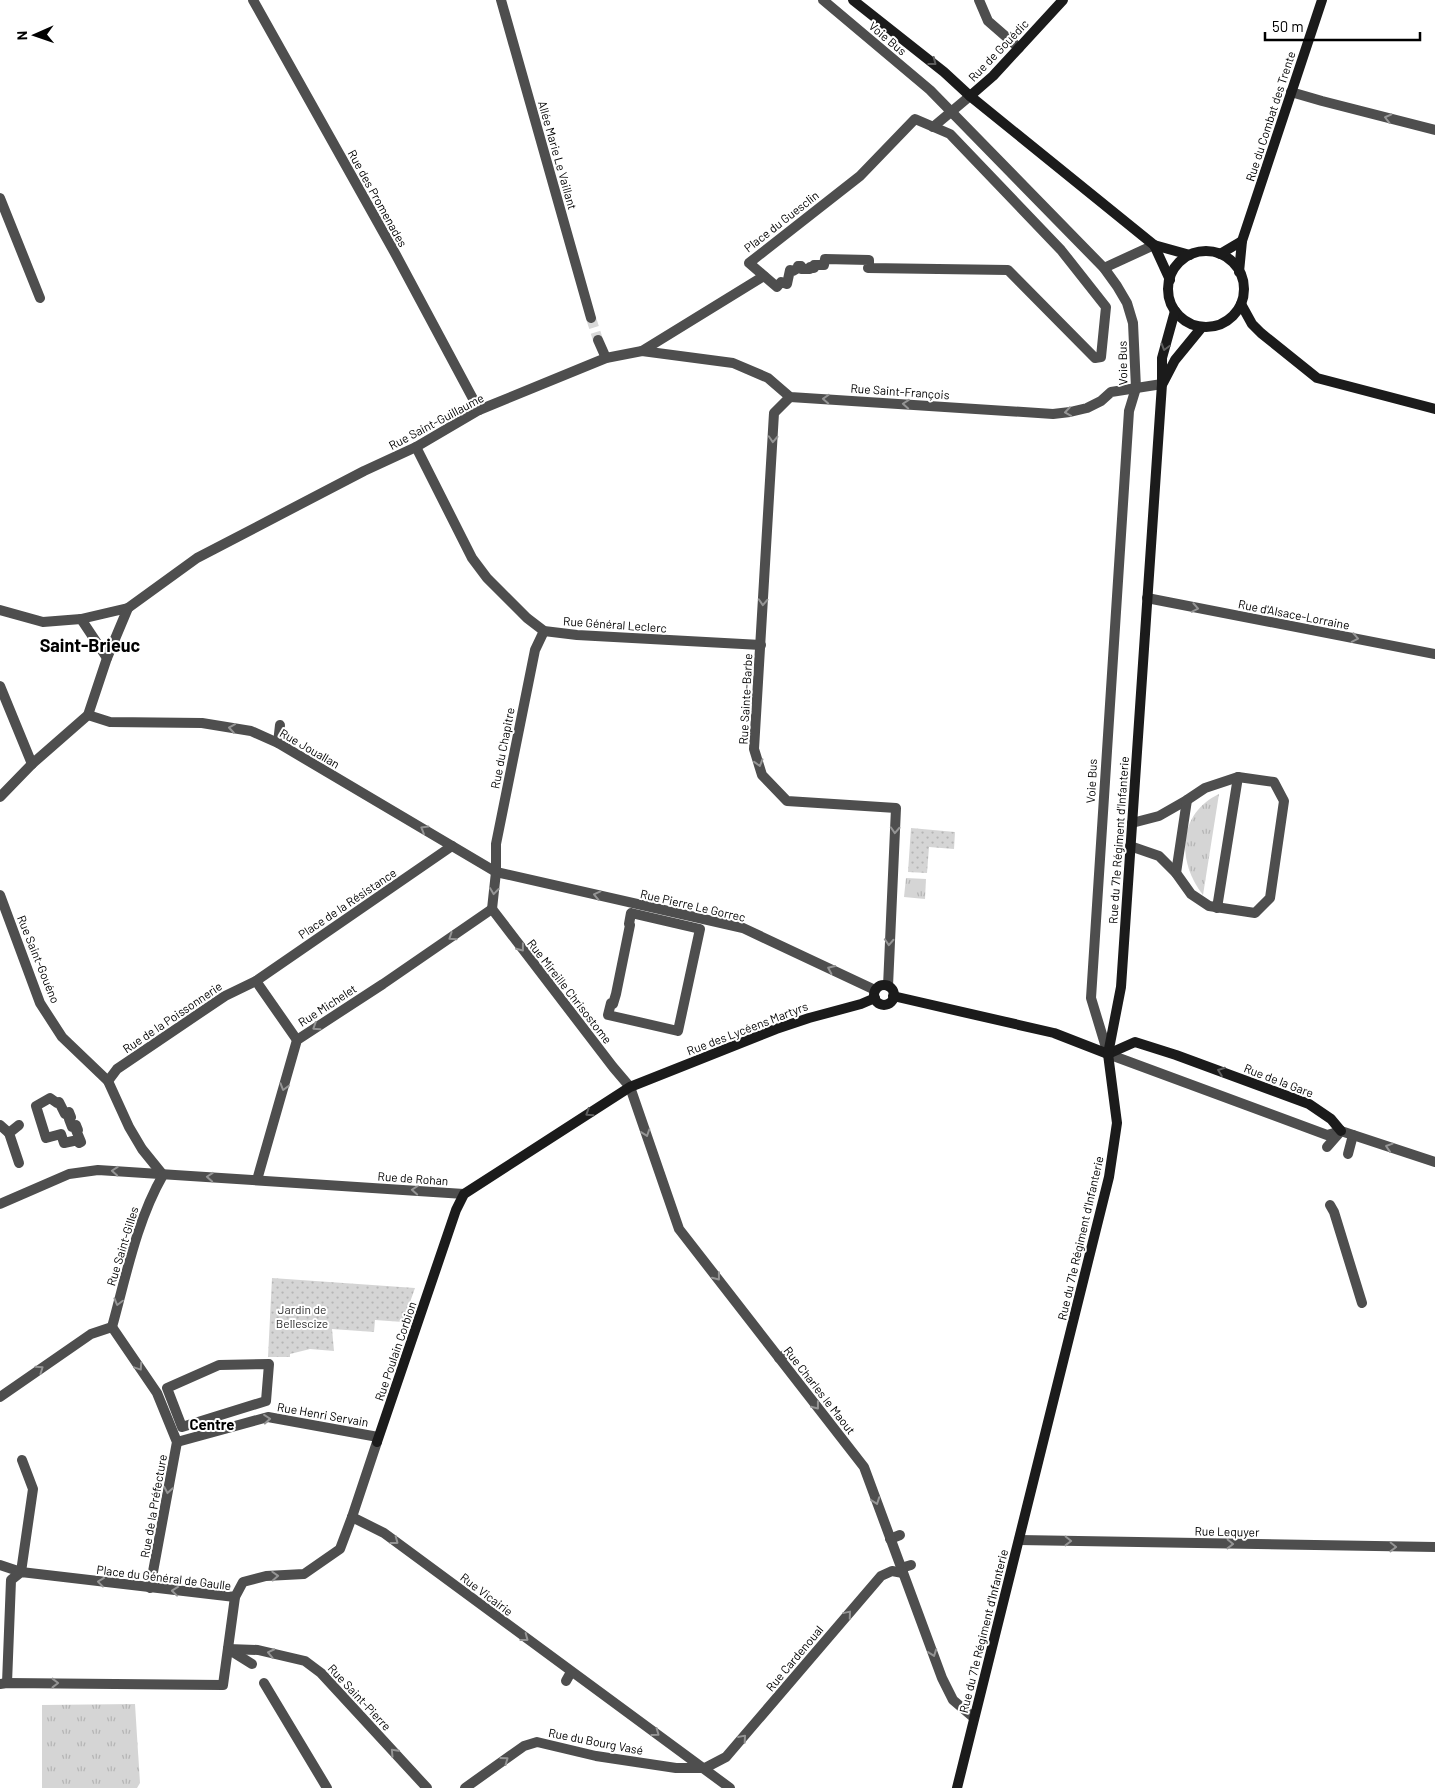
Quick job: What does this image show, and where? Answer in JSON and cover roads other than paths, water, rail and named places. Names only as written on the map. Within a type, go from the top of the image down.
[{"type":"main road","points":[[853,0],[944,72],[970,96],[1154,245],[1190,255]]},
{"type":"main road","name":"Rue de Gouédic","points":[[970,96],[993,76],[1063,0]]},
{"type":"main road","name":"Rue du Combat des Trente","points":[[1239,272],[1242,241],[1322,0]]},
{"type":"main road","points":[[1220,254],[1242,241]]},
{"type":"main road","points":[[1154,245],[1170,280]]},
{"type":"main road","points":[[1205,252],[1220,254],[1234,264],[1239,272],[1243,282],[1244,293],[1241,304],[1232,317],[1223,323],[1202,327],[1187,322],[1175,311],[1170,302],[1168,291],[1174,270],[1181,261],[1190,255],[1205,252]]},
{"type":"main road","points":[[1241,304],[1252,324]]},
{"type":"main road","name":"Rue du 71e Régiment d'Infanterie","points":[[957,1788],[1109,1177],[1117,1123],[1108,1054],[1120,987],[1162,384],[1162,358],[1175,311]]},
{"type":"main road","points":[[1232,317],[1252,324],[1317,378],[1435,409]]},
{"type":"main road","points":[[1162,384],[1175,360],[1202,327]]},
{"type":"main road","points":[[882,985],[888,986],[892,990],[893,996],[890,1002],[885,1004],[879,1003],[875,994],[882,985]]},
{"type":"main road","name":"Rue des Lycéens Martyrs","points":[[630,1087],[776,1029],[861,1004],[875,994]]},
{"type":"main road","points":[[893,996],[1061,1035],[1108,1054]]},
{"type":"main road","name":"Rue de la Gare","points":[[1108,1054],[1135,1042],[1176,1054],[1309,1104],[1331,1119],[1341,1131]]},
{"type":"main road","name":"Rue de Rohan","points":[[464,1194],[630,1087]]},
{"type":"main road","name":"Rue Poulain Corbion","points":[[377,1440],[456,1210],[464,1194]]},
{"type":"street","name":"Rue des Promenades","points":[[253,0],[438,332],[479,410]]},
{"type":"street","name":"Allée Marie Le Vaillant","points":[[501,0],[590,318]]},
{"type":"street","name":"Voie Bus","points":[[824,0],[952,111],[1104,268],[1127,303],[1133,323],[1136,388],[1129,411],[1091,998],[1108,1054]]},
{"type":"street","points":[[979,0],[988,21],[1019,48]]},
{"type":"street","points":[[1291,92],[1435,130]]},
{"type":"street","points":[[933,127],[970,96]]},
{"type":"street","name":"Place du Guesclin","points":[[915,120],[933,127],[950,134],[1055,243],[1106,307],[1101,357],[1095,358],[1008,270],[868,268],[869,260],[825,259],[824,265],[814,265],[814,268],[810,267],[810,269],[801,269],[801,266],[798,266],[793,271],[790,270],[787,284],[781,282],[777,287],[749,263],[860,176],[915,120]]},
{"type":"street","points":[[0,198],[40,298]]},
{"type":"street","points":[[1104,268],[1154,245]]},
{"type":"street","name":"Rue Saint-Guillaume","points":[[128,608],[197,558],[416,447],[479,410],[606,358],[642,351],[764,276]]},
{"type":"street","points":[[598,340],[606,358]]},
{"type":"street","points":[[642,351],[733,362],[768,378],[790,397]]},
{"type":"street","name":"Rue Saint-François","points":[[790,397],[1053,414],[1087,408],[1101,401],[1111,392],[1162,384]]},
{"type":"street","name":"Rue Sainte-Barbe","points":[[790,397],[774,413],[754,749],[762,775],[787,801],[896,808],[888,986]]},
{"type":"street","name":"Rue Général Leclerc","points":[[416,447],[472,558],[487,578],[527,618],[544,631],[577,635],[761,645]]},
{"type":"street","name":"Rue d'Alsace-Lorraine","points":[[1147,598],[1435,654]]},
{"type":"street","points":[[0,610],[43,622],[81,619],[128,608]]},
{"type":"street","points":[[0,798],[32,764],[88,714],[107,658],[128,608]]},
{"type":"street","points":[[81,619],[107,658]]},
{"type":"street","name":"Rue du Chapitre","points":[[492,910],[496,872],[496,844],[535,650],[544,631]]},
{"type":"street","points":[[0,686],[32,764]]},
{"type":"street","name":"Rue Jouallan","points":[[88,714],[110,722],[202,723],[251,731],[278,743],[496,872]]},
{"type":"street","points":[[278,743],[280,725]]},
{"type":"street","points":[[1130,846],[1159,856],[1176,873],[1191,894],[1209,906],[1255,913],[1270,898],[1284,801],[1274,782],[1238,777],[1205,788],[1159,816],[1132,823]]},
{"type":"street","points":[[1217,908],[1238,777]]},
{"type":"street","points":[[1176,873],[1187,800]]},
{"type":"street","name":"Place de la Résistance","points":[[256,981],[452,846]]},
{"type":"street","name":"Rue Pierre Le Gorrec","points":[[496,872],[743,928],[875,994]]},
{"type":"street","name":"Rue Saint-Gouéno","points":[[0,895],[40,1003],[62,1036],[108,1081],[129,1127],[142,1149],[163,1174]]},
{"type":"street","name":"Rue Michelet","points":[[256,1180],[297,1040],[492,910]]},
{"type":"street","name":"Rue Mireille Chrisostome","points":[[492,910],[630,1087]]},
{"type":"street","points":[[631,913],[700,929],[678,1031],[608,1015],[611,1003],[614,1004],[631,913]]},
{"type":"street","points":[[256,981],[297,1040]]},
{"type":"street","name":"Rue de la Poissonnerie","points":[[108,1081],[117,1069],[209,1006],[256,981]]},
{"type":"street","points":[[1108,1054],[1327,1135],[1341,1131]]},
{"type":"street","name":"Rue Charles le Maout","points":[[630,1087],[679,1229],[784,1356],[864,1467],[890,1539],[913,1586],[942,1678],[953,1700],[973,1718]]},
{"type":"street","points":[[50,1098],[57,1103],[59,1102],[65,1114],[69,1112],[71,1117],[68,1119],[72,1127],[76,1125],[81,1142],[79,1143],[78,1140],[64,1143],[61,1134],[46,1138],[36,1106],[50,1098]]},
{"type":"street","points":[[0,1125],[9,1133],[20,1163]]},
{"type":"street","points":[[9,1133],[19,1125]]},
{"type":"street","points":[[1328,1147],[1341,1131]]},
{"type":"street","name":"Rue de la Gare","points":[[1341,1131],[1435,1162]]},
{"type":"street","points":[[1348,1154],[1353,1135]]},
{"type":"street","name":"Rue de Rohan","points":[[0,1204],[69,1174],[98,1170],[464,1194]]},
{"type":"street","name":"Rue Saint-Gilles","points":[[112,1327],[123,1283],[151,1196],[163,1174]]},
{"type":"street","points":[[1330,1205],[1334,1212],[1362,1303]]},
{"type":"street","points":[[0,1398],[91,1334],[112,1327]]},
{"type":"street","name":"Rue de la Préfecture","points":[[112,1327],[157,1393],[177,1442],[150,1588]]},
{"type":"street","points":[[269,1364],[266,1402],[182,1427],[167,1388],[219,1365],[269,1364]]},
{"type":"street","name":"Rue Henri Servain","points":[[177,1442],[268,1417],[377,1440]]},
{"type":"street","name":"Rue Poulain Corbion","points":[[352,1517],[377,1440]]},
{"type":"street","points":[[0,1565],[21,1572],[33,1489],[22,1460]]},
{"type":"street","points":[[235,1597],[243,1582],[266,1576],[304,1574],[340,1549],[352,1517]]},
{"type":"street","name":"Rue Vicairie","points":[[352,1517],[384,1533],[569,1676],[705,1768],[730,1788]]},
{"type":"street","points":[[890,1539],[900,1535]]},
{"type":"street","name":"Rue Lequyer","points":[[1019,1540],[1435,1547]]},
{"type":"street","name":"Rue Cardenoual","points":[[705,1768],[726,1757],[881,1576],[892,1571],[905,1569]]},
{"type":"street","name":"Place du Général de Gaulle","points":[[21,1572],[150,1588],[235,1597],[223,1685],[3,1684],[11,1580],[21,1572]]},
{"type":"street","points":[[228,1649],[252,1664]]},
{"type":"street","name":"Rue Saint-Pierre","points":[[228,1649],[258,1650],[305,1661],[321,1673],[427,1788]]},
{"type":"street","points":[[264,1684],[327,1788]]},
{"type":"street","name":"Rue du Bourg Vasé","points":[[465,1788],[524,1746],[537,1742],[596,1756],[676,1768],[705,1768]]},
{"type":"tunnel","points":[[591,318],[598,340]]},
{"type":"district","name":"Saint-Brieuc","points":[[90,645]]},
{"type":"district","name":"Centre","points":[[212,1424]]},
{"type":"park label","name":"Jardin de Bellescize","points":[[302,1316]]}]
